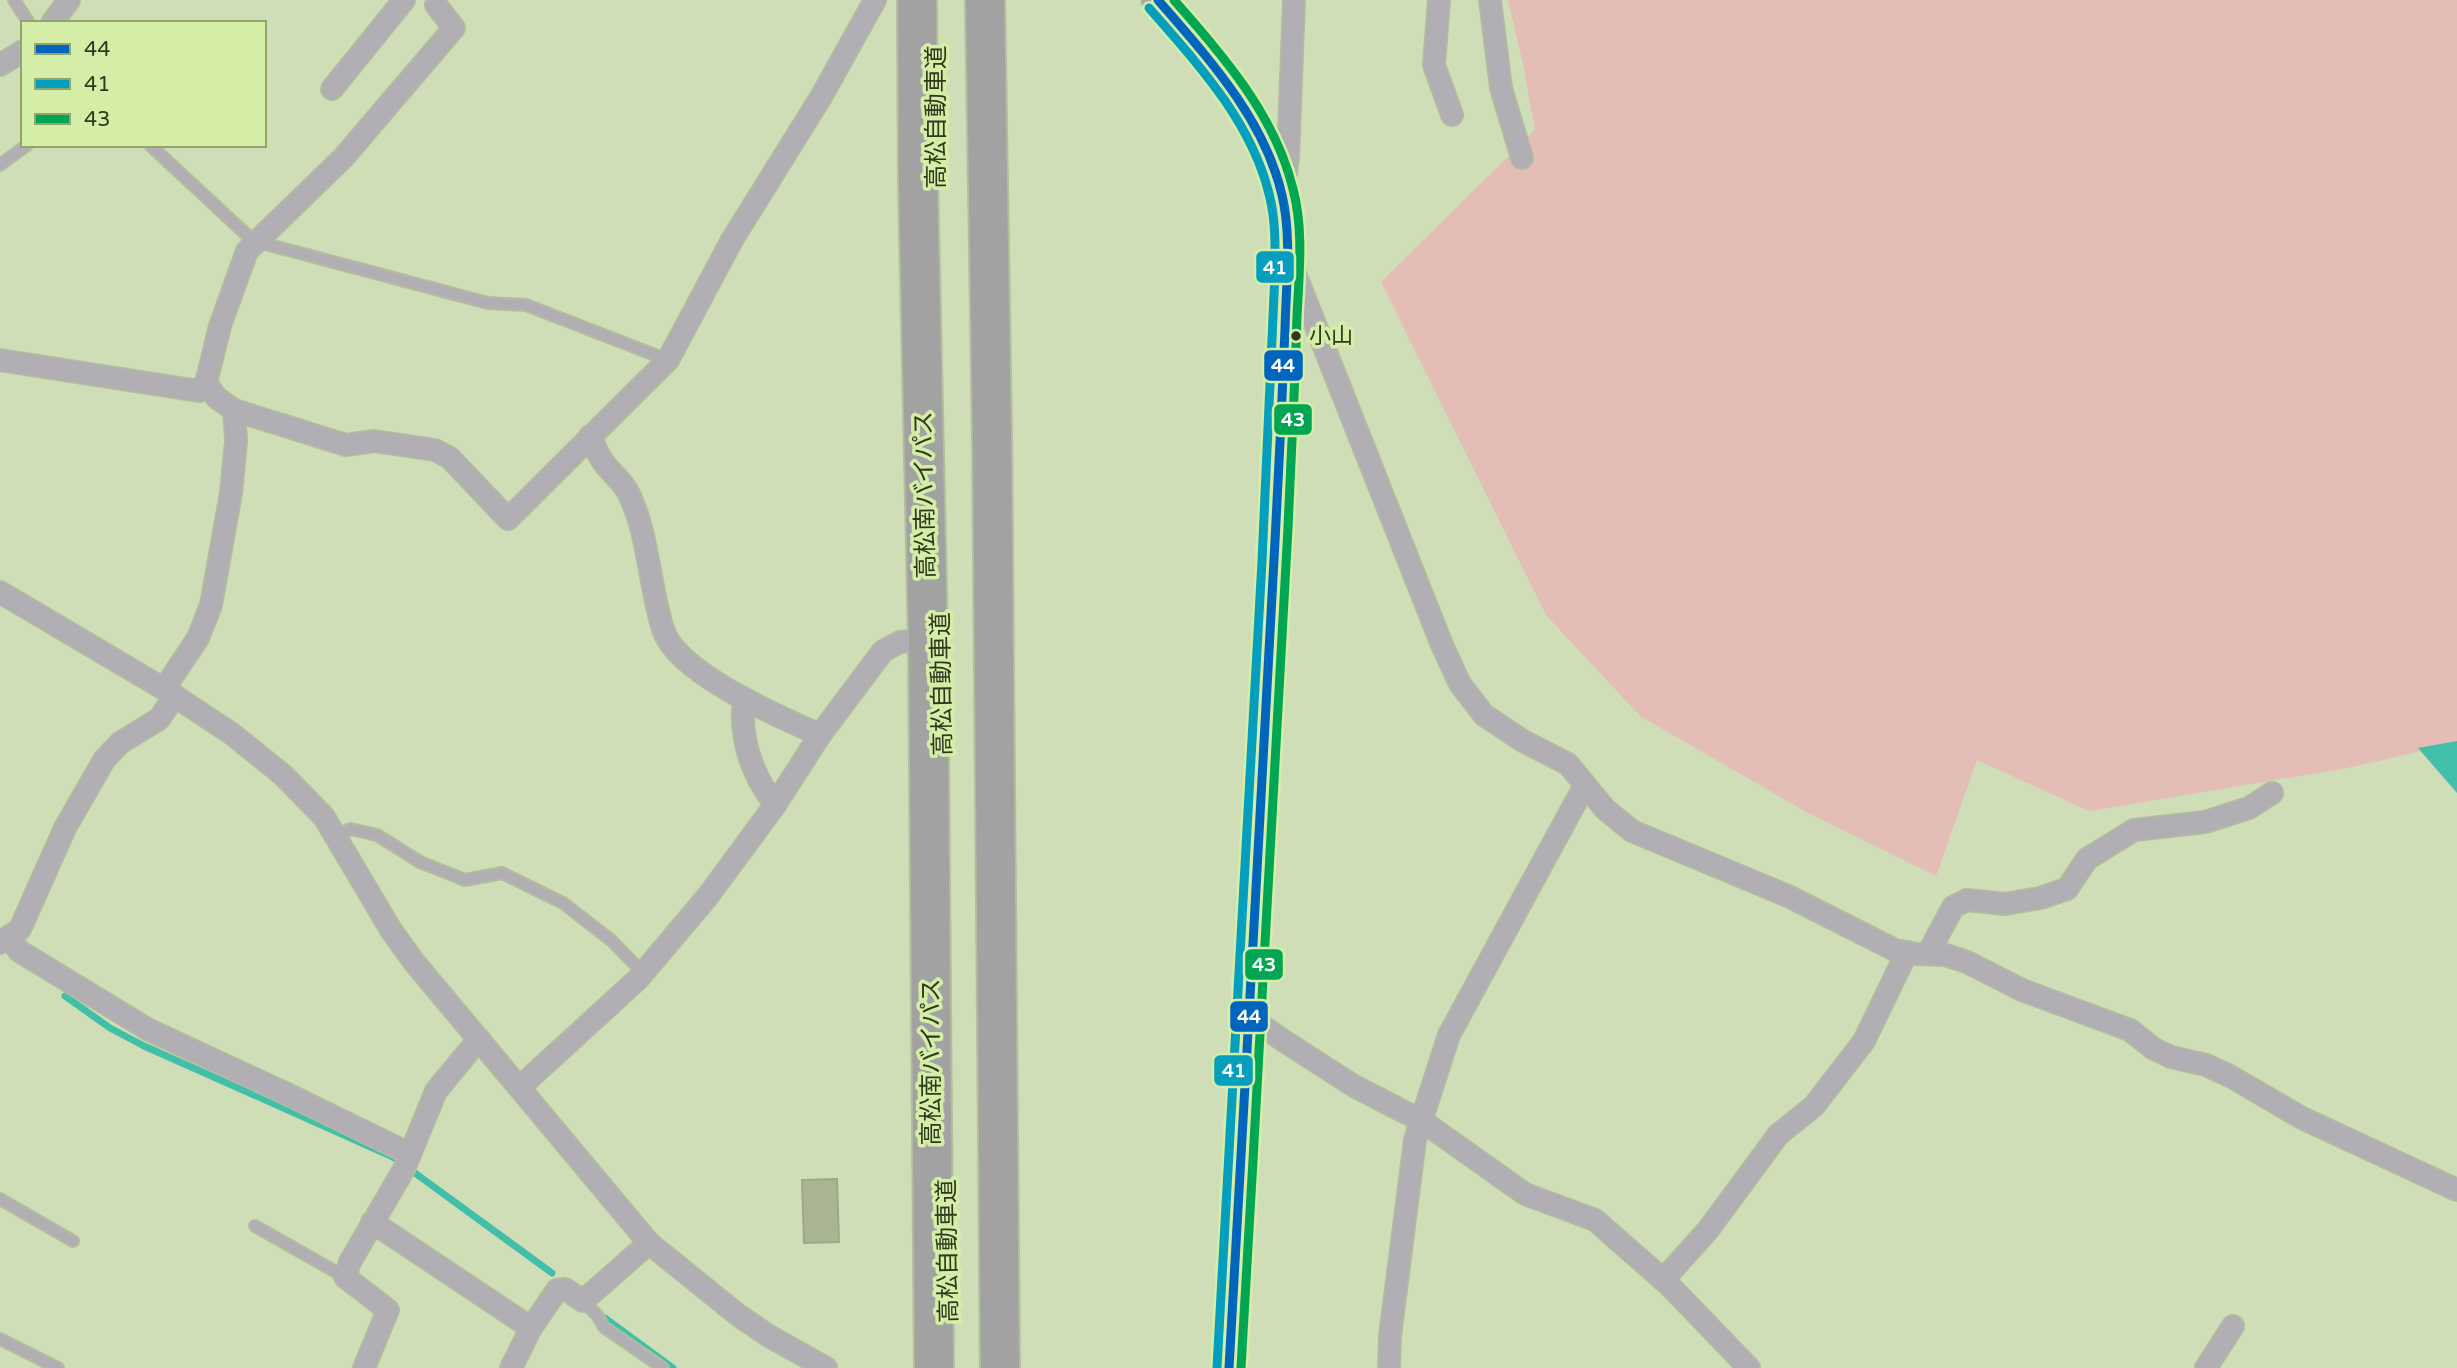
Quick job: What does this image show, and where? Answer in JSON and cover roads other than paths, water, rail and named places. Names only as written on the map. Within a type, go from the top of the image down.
[{"type":"highway","name":"高松南バイパス","points":[[917,0],[918,182],[928,639],[934,1368]]},
{"type":"highway","name":"高松自動車道","points":[[935,0],[950,1368]]},
{"type":"highway","name":"高松自動車道","points":[[968,0],[981,1368]]},
{"type":"highway","points":[[985,0],[1000,1368]]},
{"type":"main road","points":[[1158,0],[1225,78],[1264,142],[1282,196],[1287,254],[1283,394],[1229,1368]]},
{"type":"street","points":[[53,21],[69,0]]},
{"type":"street","points":[[332,89],[404,0]]},
{"type":"street","points":[[206,383],[217,398],[234,410],[346,445],[374,441],[435,450],[450,458],[508,519],[668,360],[732,240],[821,97],[875,0]]},
{"type":"street","points":[[1282,196],[1288,158],[1294,0]]},
{"type":"street","points":[[1438,0],[1434,65],[1452,115]]},
{"type":"street","points":[[1490,0],[1502,88],[1522,158]]},
{"type":"street","points":[[0,360],[200,391],[206,383],[224,313],[247,251],[343,158],[454,28],[436,2]]},
{"type":"street","points":[[0,65],[21,52]]},
{"type":"street","points":[[1287,254],[1442,645],[1461,684],[1484,715],[1523,741],[1568,764],[1605,809],[1632,831],[1788,896],[1895,950],[1946,954],[2022,990],[2130,1030],[2162,1053],[2206,1065],[2230,1076],[2302,1118],[2457,1190]]},
{"type":"street","points":[[234,410],[236,441],[231,493],[211,605],[198,638],[169,693],[159,719],[120,743],[104,760],[65,828],[20,929],[4,940],[149,1030],[287,1094],[407,1162]]},
{"type":"street","points":[[590,436],[602,461],[628,492],[645,544],[660,618],[668,643],[686,660],[744,699],[820,735]]},
{"type":"street","points":[[0,592],[169,693],[232,734],[283,775],[316,808],[391,930],[649,1243],[738,1315],[826,1368]]},
{"type":"street","points":[[520,1087],[643,973],[708,897],[775,805],[820,735],[883,651],[900,642],[928,639]]},
{"type":"street","points":[[744,699],[742,715],[750,761],[759,783],[775,805]]},
{"type":"street","points":[[1389,1368],[1400,1247],[1415,1140],[1449,1035],[1585,785]]},
{"type":"street","points":[[1663,1280],[1708,1230],[1778,1135],[1814,1106],[1864,1041],[1918,953],[1953,907],[1967,900],[2005,904],[2040,898],[2067,889],[2087,859],[2134,830],[2205,822],[2249,808],[2272,793]]},
{"type":"street","points":[[1248,1016],[1354,1086],[1422,1121],[1525,1194],[1595,1220],[1663,1280],[1748,1368]]},
{"type":"street","points":[[364,1368],[388,1310],[345,1278],[350,1262],[407,1162],[436,1091],[479,1039]]},
{"type":"street","points":[[372,1222],[531,1328]]},
{"type":"street","points":[[511,1368],[531,1328],[557,1290],[565,1289],[583,1301],[649,1243]]},
{"type":"street","points":[[2206,1368],[2233,1326]]},
{"type":"lane","points":[[14,0],[28,21]]},
{"type":"lane","points":[[0,166],[24,147]]},
{"type":"lane","points":[[152,147],[248,237],[258,242],[488,303],[526,305],[668,360]]},
{"type":"lane","points":[[335,836],[351,829],[376,835],[419,862],[465,880],[502,873],[563,904],[612,941],[643,973]]},
{"type":"lane","points":[[0,1199],[73,1241]]},
{"type":"lane","points":[[255,1226],[345,1278]]},
{"type":"lane","points":[[583,1301],[604,1327],[662,1368]]},
{"type":"lane","points":[[0,1339],[58,1368]]},
{"type":"water","points":[[2457,741],[2457,793],[2418,748]]},
{"type":"waterway","points":[[65,996],[110,1028],[144,1046],[393,1157],[552,1273]]},
{"type":"waterway","points":[[605,1318],[673,1368]]},
{"type":"place","name":"小山","points":[[1296,336]]}]
